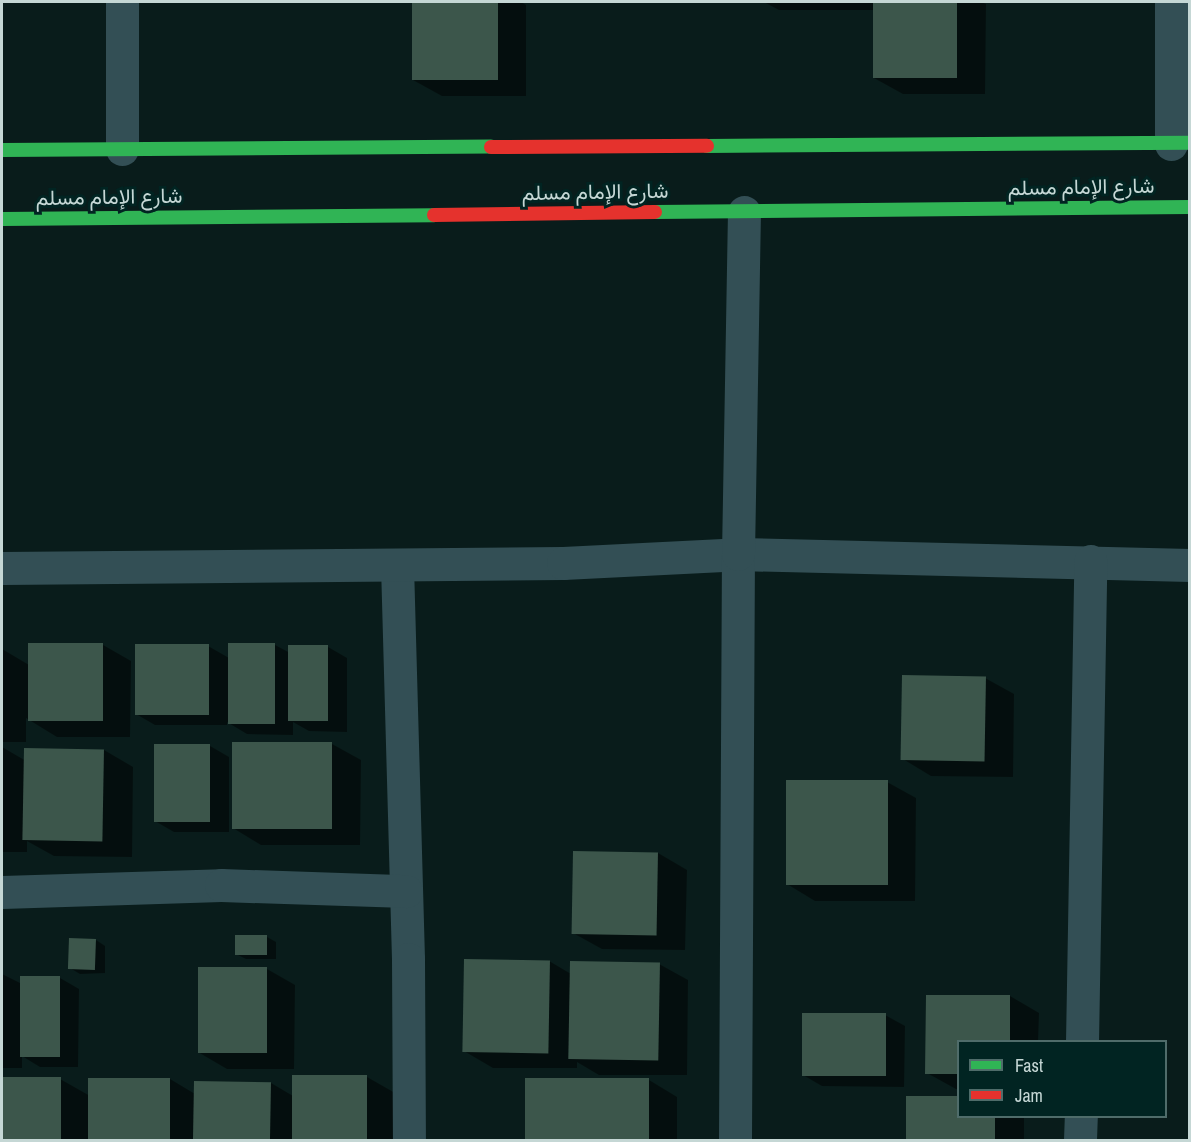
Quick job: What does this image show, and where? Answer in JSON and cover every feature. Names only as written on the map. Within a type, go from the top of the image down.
[{"type":"main road","name":"شارع الإمام مسلم","points":[[2,150],[1180,143]]},
{"type":"main road","name":"شارع الإمام مسلم","points":[[2,219],[1190,207]]},
{"type":"street","points":[[122,2],[122,149]]},
{"type":"street","points":[[1171,2],[1180,143]]},
{"type":"street","points":[[735,1140],[738,554],[744,212]]},
{"type":"street","points":[[2,568],[563,563],[738,554],[1190,565]]},
{"type":"street","points":[[1082,1040],[1090,561]]},
{"type":"street","points":[[397,565],[406,891],[409,1140]]},
{"type":"street","points":[[2,892],[221,885],[406,891]]},
{"type":"street","points":[[1080,1140],[1081,1118]]},
{"type":"building","points":[[412,2],[498,2],[498,80],[412,80]]},
{"type":"building","points":[[873,2],[957,2],[957,78],[873,78]]},
{"type":"building","points":[[28,643],[103,643],[103,721],[28,721]]},
{"type":"building","points":[[228,643],[275,643],[275,724],[228,724]]},
{"type":"building","points":[[135,644],[209,644],[209,715],[135,715]]},
{"type":"building","points":[[288,645],[328,645],[328,721],[288,721]]},
{"type":"building","points":[[902,675],[986,676],[985,761],[901,760]]},
{"type":"building","points":[[232,742],[332,742],[332,829],[232,829]]},
{"type":"building","points":[[154,744],[210,744],[210,822],[154,822]]},
{"type":"building","points":[[24,748],[104,749],[102,841],[22,840]]},
{"type":"building","points":[[786,780],[888,780],[888,885],[786,885]]},
{"type":"building","points":[[573,851],[658,852],[657,935],[572,934]]},
{"type":"building","points":[[235,935],[267,935],[267,955],[235,955]]},
{"type":"building","points":[[69,938],[96,939],[95,970],[68,969]]},
{"type":"building","points":[[464,959],[550,961],[548,1053],[462,1052]]},
{"type":"building","points":[[570,961],[660,963],[658,1061],[568,1059]]},
{"type":"building","points":[[198,967],[267,967],[267,1053],[198,1053]]},
{"type":"building","points":[[20,976],[60,976],[60,1057],[20,1057]]},
{"type":"building","points":[[926,995],[1010,995],[1010,1040],[957,1040],[957,1074],[925,1074]]},
{"type":"building","points":[[802,1013],[886,1013],[886,1076],[802,1076]]},
{"type":"building","points":[[292,1075],[367,1075],[367,1140],[292,1140]]},
{"type":"building","points":[[2,1077],[61,1077],[61,1140],[2,1140]]},
{"type":"building","points":[[88,1078],[170,1078],[170,1140],[88,1140]]},
{"type":"building","points":[[525,1078],[649,1078],[649,1140],[525,1140]]},
{"type":"building","points":[[194,1081],[271,1082],[270,1140],[193,1140]]},
{"type":"building","points":[[906,1096],[957,1096],[957,1118],[995,1118],[995,1140],[906,1140]]},
{"type":"traffic: fast","points":[[707,146],[1190,143]]},
{"type":"traffic: fast","points":[[2,150],[491,147]]},
{"type":"traffic: fast","points":[[655,212],[1190,207]]},
{"type":"traffic: fast","points":[[2,219],[434,215]]},
{"type":"traffic: jam","points":[[491,147],[707,146]]},
{"type":"traffic: jam","points":[[434,215],[655,212]]}]
